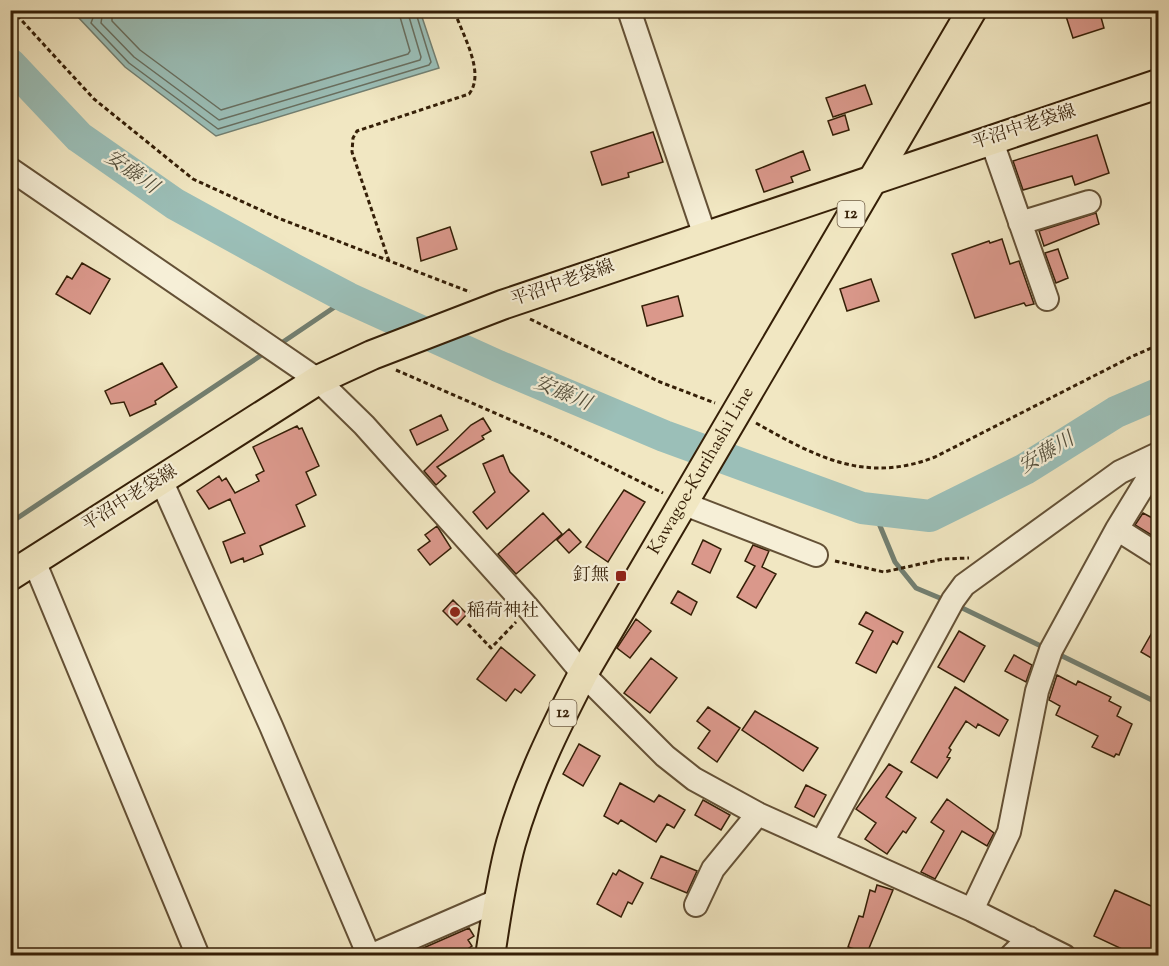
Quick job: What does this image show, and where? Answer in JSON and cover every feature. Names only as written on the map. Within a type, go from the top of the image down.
[{"type":"main road","name":"Kawagoe-Kurihashi Line","points":[[490,956],[511,843],[527,794],[552,735],[583,674],[972,10]]},
{"type":"main road","name":"平沼中老袋線","points":[[22,568],[161,480],[306,372],[370,356],[496,307],[1158,84]]},
{"type":"street","points":[[629,10],[705,236]]},
{"type":"street","points":[[991,139],[1047,299]]},
{"type":"street","points":[[10,169],[306,372],[364,425],[529,609],[583,674],[665,756],[694,779],[758,814],[972,910],[1064,956]]},
{"type":"street","points":[[1020,223],[1089,202]]},
{"type":"street","points":[[822,842],[952,600],[964,585],[1120,472],[1158,454]]},
{"type":"street","points":[[972,910],[1009,832],[1038,691],[1051,650],[1117,529],[1158,462]]},
{"type":"street","points":[[161,480],[272,726],[370,956],[499,900]]},
{"type":"street","points":[[686,497],[816,555]]},
{"type":"street","points":[[1117,529],[1158,555]]},
{"type":"street","points":[[22,568],[198,956]]},
{"type":"street","points":[[696,905],[713,869],[758,814]]},
{"type":"street","points":[[1011,956],[1029,938]]},
{"type":"path","points":[[12,10],[94,99],[193,179],[278,218],[389,261],[496,307],[834,461],[863,469],[911,467],[1158,345]]},
{"type":"path","points":[[389,261],[352,152],[353,138],[357,131],[469,94],[475,86],[477,75],[454,10]]},
{"type":"path","points":[[370,356],[686,497]]},
{"type":"path","points":[[816,555],[884,572],[965,556],[992,565]]},
{"type":"path","points":[[468,624],[491,648],[529,609]]},
{"type":"water","points":[[97,11],[420,11],[439,68],[216,136],[125,67],[78,17]]},
{"type":"building","points":[[1064,10],[1099,10],[1104,28],[1073,38]]},
{"type":"building","points":[[865,85],[872,104],[833,117],[826,98]]},
{"type":"building","points":[[845,115],[849,130],[833,135],[828,121]]},
{"type":"building","points":[[653,132],[663,162],[628,173],[629,177],[602,185],[591,152]]},
{"type":"building","points":[[1097,135],[1109,173],[1075,185],[1072,176],[1023,190],[1013,161]]},
{"type":"building","points":[[803,151],[810,170],[791,177],[793,182],[764,192],[756,170]]},
{"type":"building","points":[[1096,213],[1099,224],[1044,246],[1039,231]]},
{"type":"building","points":[[450,227],[457,249],[421,261],[417,238]]},
{"type":"building","points":[[1002,239],[1010,264],[1019,261],[1034,304],[1026,306],[1024,303],[975,318],[952,254],[989,241],[990,243]]},
{"type":"building","points":[[1058,249],[1068,278],[1056,283],[1045,253]]},
{"type":"building","points":[[82,263],[110,279],[90,314],[56,294],[67,276],[72,279]]},
{"type":"building","points":[[871,279],[879,301],[847,311],[840,289]]},
{"type":"building","points":[[678,296],[683,316],[647,326],[642,306]]},
{"type":"building","points":[[162,363],[177,387],[155,401],[156,404],[130,416],[124,402],[111,404],[105,391]]},
{"type":"building","points":[[441,415],[448,430],[417,445],[410,430]]},
{"type":"building","points":[[483,418],[491,431],[482,436],[484,439],[437,467],[446,476],[436,485],[424,471],[471,425]]},
{"type":"building","points":[[297,426],[299,429],[302,428],[319,466],[306,472],[316,495],[296,505],[305,526],[260,546],[263,554],[244,562],[243,558],[231,563],[223,542],[245,533],[230,499],[209,509],[197,491],[219,476],[222,481],[226,478],[235,493],[259,481],[256,475],[264,471],[253,447]]},
{"type":"building","points":[[503,455],[510,472],[529,491],[487,529],[473,512],[495,492],[483,464]]},
{"type":"building","points":[[624,490],[645,502],[608,562],[586,547]]},
{"type":"building","points":[[543,513],[562,534],[516,574],[498,554]]},
{"type":"building","points":[[1143,513],[1158,521],[1158,539],[1135,525]]},
{"type":"building","points":[[437,526],[451,548],[430,565],[418,550],[430,541],[425,535]]},
{"type":"building","points":[[569,529],[581,542],[569,553],[557,540]]},
{"type":"building","points":[[703,540],[721,549],[710,573],[692,564]]},
{"type":"building","points":[[753,545],[769,551],[762,567],[776,574],[756,608],[737,597],[755,566],[745,561]]},
{"type":"building","points":[[678,591],[697,602],[691,615],[671,603]]},
{"type":"building","name":"稲荷神社","points":[[453,600],[467,614],[457,625],[443,611]]},
{"type":"building","points":[[866,612],[903,632],[897,644],[893,641],[876,673],[856,663],[873,631],[859,624]]},
{"type":"building","points":[[636,619],[651,631],[630,658],[617,648]]},
{"type":"building","points":[[1158,622],[1158,662],[1141,652]]},
{"type":"building","points":[[959,631],[985,646],[964,682],[938,667]]},
{"type":"building","points":[[501,647],[535,675],[521,693],[515,689],[506,701],[477,679]]},
{"type":"building","points":[[1014,655],[1032,665],[1026,682],[1005,671]]},
{"type":"building","points":[[651,658],[677,678],[650,713],[624,693]]},
{"type":"building","points":[[1057,675],[1076,685],[1078,681],[1111,697],[1109,701],[1121,707],[1117,716],[1132,724],[1119,755],[1116,754],[1114,757],[1092,747],[1098,736],[1056,715],[1060,706],[1049,700]]},
{"type":"building","points":[[955,687],[1008,720],[999,736],[978,724],[976,728],[966,721],[949,748],[951,750],[947,757],[950,758],[937,778],[911,762]]},
{"type":"building","points":[[708,707],[740,728],[717,762],[698,748],[710,731],[697,721]]},
{"type":"building","points":[[755,711],[818,748],[803,771],[742,730]]},
{"type":"building","points":[[579,744],[600,756],[583,786],[563,774]]},
{"type":"building","points":[[889,764],[902,772],[886,797],[916,818],[906,833],[903,831],[887,854],[865,839],[876,823],[856,809]]},
{"type":"building","points":[[620,783],[654,802],[659,795],[685,810],[674,828],[667,824],[656,842],[621,820],[618,824],[604,816]]},
{"type":"building","points":[[806,785],[826,795],[814,817],[795,807]]},
{"type":"building","points":[[947,799],[994,833],[987,846],[962,831],[935,879],[921,872],[944,831],[931,822]]},
{"type":"building","points":[[703,800],[730,815],[721,830],[695,815]]},
{"type":"building","points":[[661,856],[697,871],[687,893],[651,878]]},
{"type":"building","points":[[619,870],[643,883],[632,904],[628,902],[621,917],[597,904],[613,873],[616,875]]},
{"type":"building","points":[[877,885],[893,890],[867,953],[848,947],[859,916],[863,917],[870,890],[875,892]]},
{"type":"building","points":[[1115,890],[1158,909],[1158,956],[1137,956],[1094,936]]},
{"type":"building","points":[[469,928],[474,936],[468,940],[472,946],[457,956],[405,956]]},
{"type":"waterway","name":"安藤川","points":[[10,64],[79,137],[175,204],[348,298],[498,366],[664,436],[862,508],[930,516],[1025,469],[1116,412],[1158,394]]},
{"type":"waterway","points":[[277,346],[348,298]]},
{"type":"waterway","points":[[10,523],[266,352]]},
{"type":"waterway","points":[[873,509],[895,562],[916,588],[947,601]]},
{"type":"waterway","points":[[956,605],[1045,648]]},
{"type":"waterway","points":[[1056,653],[1158,703]]},
{"type":"place","name":"釘無","points":[[621,576]]},
{"type":"place","name":"稲荷神社","points":[[455,612]]}]
